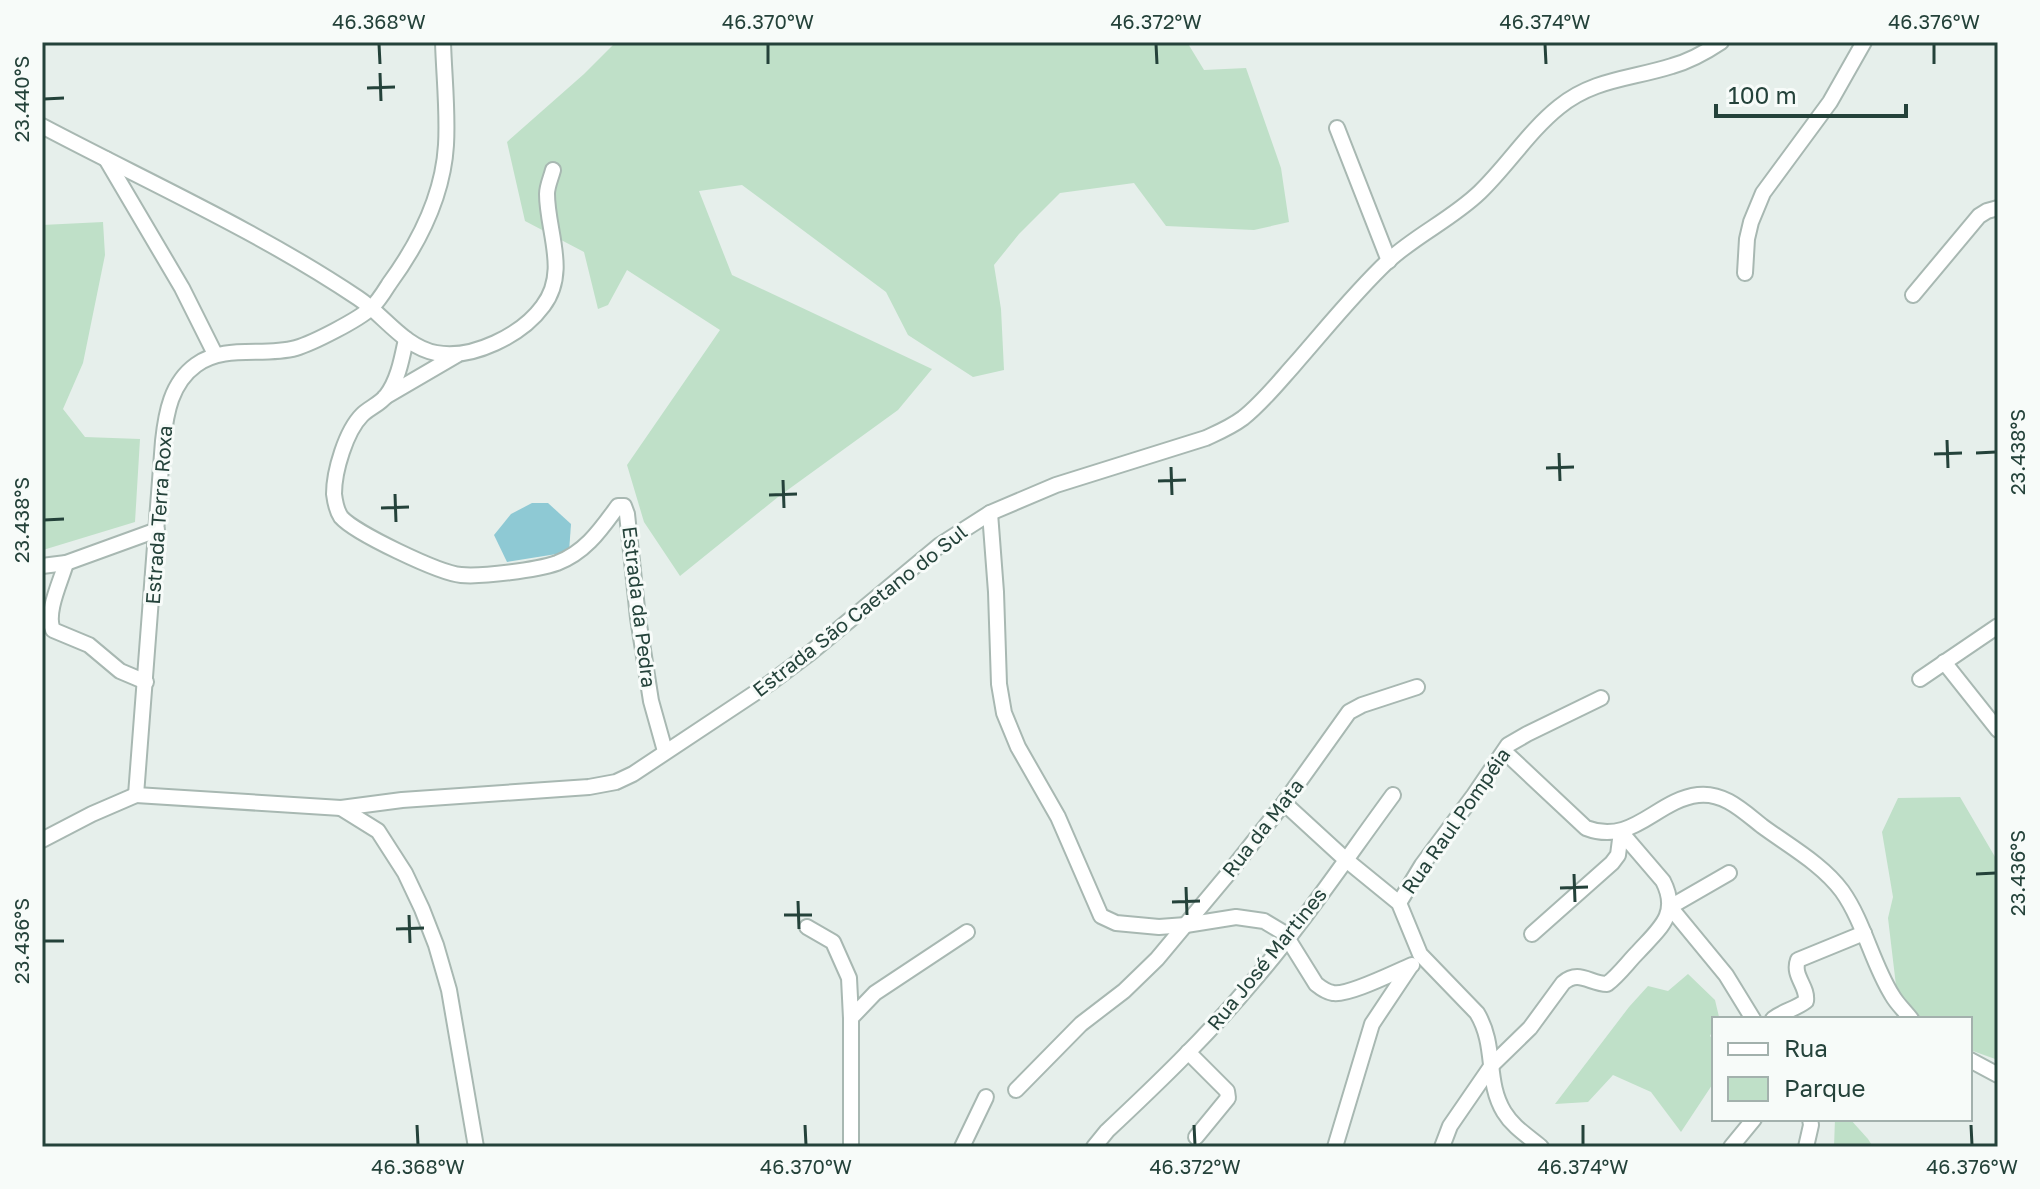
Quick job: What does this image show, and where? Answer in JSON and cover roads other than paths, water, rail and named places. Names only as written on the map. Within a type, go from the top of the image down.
[{"type":"street","points":[[105,158],[182,288],[215,354],[294,348],[317,339],[372,307],[403,266],[426,224],[438,189],[446,148],[443,42]]},
{"type":"street","name":"Estrada São Caetano do Sul","points":[[341,808],[402,800],[589,787],[616,782],[633,774],[780,676],[940,545],[990,513],[1056,485],[1206,438],[1245,417],[1389,261],[1481,192],[1544,120],[1579,92],[1601,83],[1676,65],[1721,42]]},
{"type":"street","points":[[1745,273],[1749,230],[1763,193],[1830,102],[1864,42]]},
{"type":"street","points":[[42,126],[241,227],[372,307],[406,339],[426,351],[457,355]]},
{"type":"street","points":[[1337,128],[1389,261]]},
{"type":"street","points":[[385,397],[457,355],[506,337],[530,321],[548,299],[556,271],[547,190],[553,170]]},
{"type":"street","points":[[1913,295],[1979,216],[1998,208]]},
{"type":"street","name":"Estrada da Pedra","points":[[406,339],[397,375],[385,397],[362,415],[350,431],[334,493],[342,518],[356,529],[433,568],[460,575],[486,575],[557,563],[594,540],[618,506],[624,506],[651,701],[665,751]]},
{"type":"street","name":"Estrada Terra Roxa","points":[[136,795],[166,413],[179,383],[194,366],[215,354]]},
{"type":"street","points":[[990,513],[999,684],[1004,713],[1018,747],[1058,817],[1101,916],[1127,925],[1159,927],[1236,917],[1253,918],[1274,926],[1288,939],[1316,984],[1332,993],[1348,991],[1416,959]]},
{"type":"street","points":[[42,566],[66,563],[157,530]]},
{"type":"street","points":[[66,563],[51,612],[53,630],[89,645],[120,671],[146,682]]},
{"type":"street","points":[[1920,679],[1998,626]]},
{"type":"street","points":[[1944,662],[1998,730]]},
{"type":"street","name":"Rua da Mata","points":[[1016,1090],[1081,1024],[1140,976],[1186,925],[1284,803],[1349,712],[1417,687]]},
{"type":"street","name":"Rua Raul Pompéia","points":[[1399,903],[1422,865],[1508,745],[1601,698]]},
{"type":"street","points":[[1505,752],[1586,828],[1598,833],[1621,832],[1696,795],[1709,795],[1732,803],[1826,873],[1841,889],[1892,996],[1909,1017]]},
{"type":"street","points":[[42,840],[136,795],[341,808],[378,831],[405,873],[436,945],[449,990],[476,1147]]},
{"type":"street","name":"Rua José Martines","points":[[1094,1147],[1249,987],[1393,795]]},
{"type":"street","name":"Rua Raul Pompéia","points":[[1284,803],[1399,903],[1416,959],[1477,1013],[1484,1025],[1495,1093],[1505,1113],[1515,1126],[1541,1147]]},
{"type":"street","points":[[1442,1147],[1450,1126],[1492,1065],[1530,1028],[1567,979],[1581,977],[1607,984],[1664,924],[1670,899],[1663,881],[1621,832]]},
{"type":"street","points":[[1532,934],[1612,863],[1618,855],[1621,832]]},
{"type":"street","points":[[1670,907],[1729,873]]},
{"type":"street","points":[[1670,907],[1726,975],[1752,1017]]},
{"type":"street","points":[[807,927],[833,942],[849,978],[851,1147]]},
{"type":"street","points":[[851,1018],[875,993],[967,932]]},
{"type":"street","points":[[1775,1017],[1796,1009],[1806,1001],[1807,995],[1795,967],[1798,960],[1864,933]]},
{"type":"street","points":[[1335,1147],[1372,1024],[1416,959]]},
{"type":"street","points":[[1188,1052],[1227,1091],[1228,1098],[1196,1137]]},
{"type":"street","points":[[1972,1061],[1998,1075]]},
{"type":"street","points":[[962,1147],[986,1097]]},
{"type":"street","points":[[1731,1147],[1752,1121]]},
{"type":"street","points":[[1806,1147],[1810,1121]]},
{"type":"water","points":[[532,503],[548,503],[571,524],[569,552],[507,562],[494,535],[511,514]]}]
